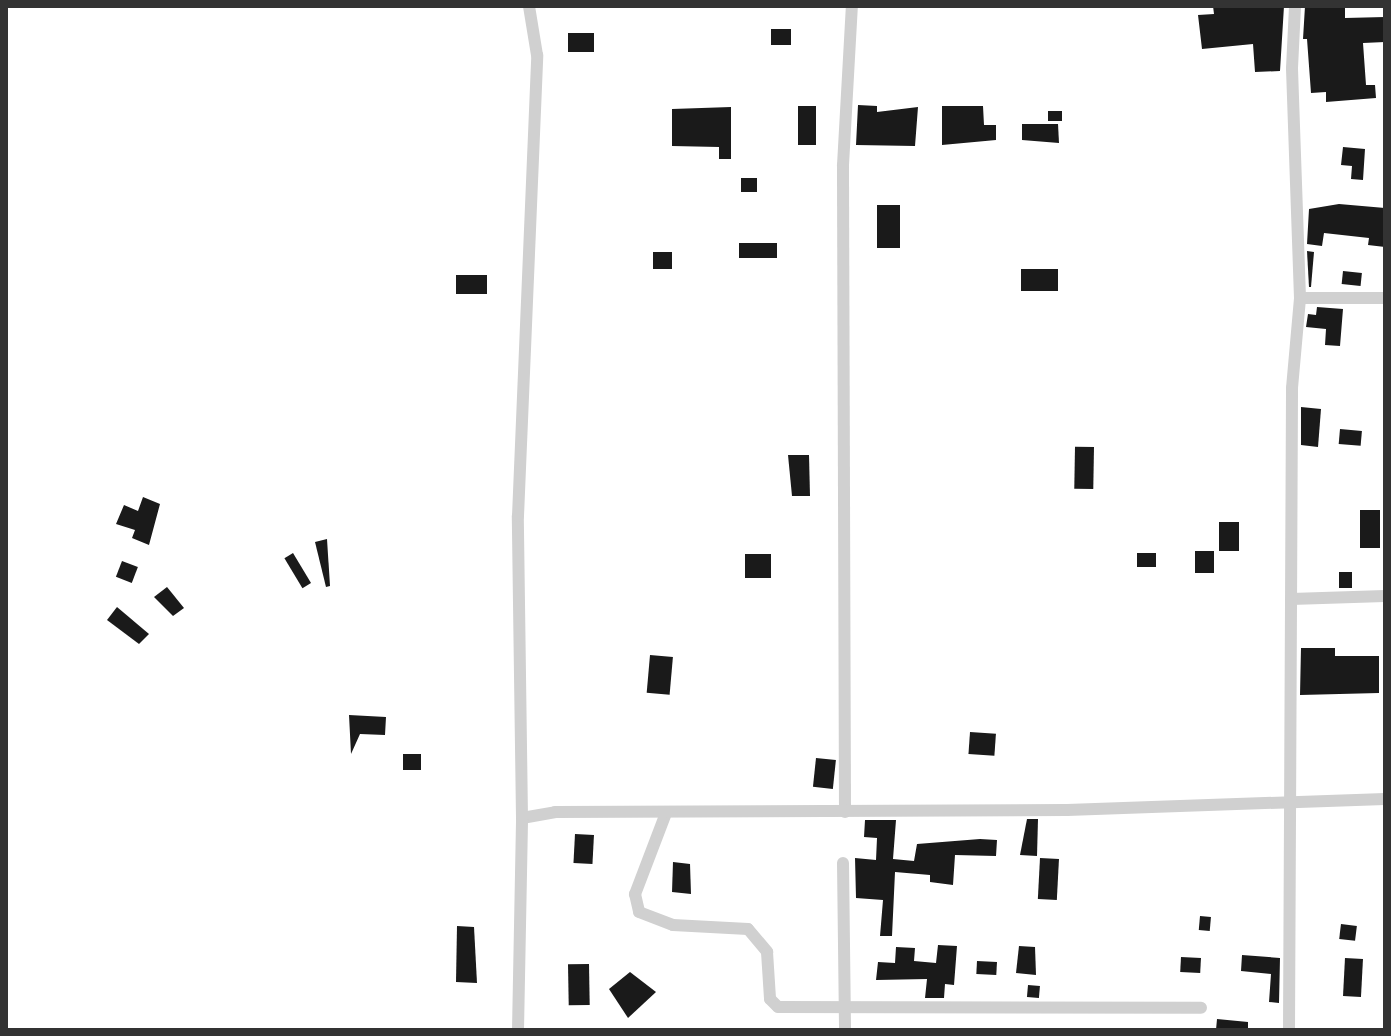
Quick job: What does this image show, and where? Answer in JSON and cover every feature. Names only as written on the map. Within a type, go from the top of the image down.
[{"type":"street","points":[[518,1030],[522,818],[518,516],[537,55],[529,6]]},
{"type":"street","points":[[845,812],[843,165],[852,6]]},
{"type":"street","points":[[1289,1030],[1292,388],[1300,298],[1292,68],[1295,6]]},
{"type":"street","points":[[1300,298],[1385,298]]},
{"type":"street","points":[[1291,599],[1385,596]]},
{"type":"street","points":[[522,818],[555,812],[1067,810],[1289,799],[1385,799]]},
{"type":"street","points":[[666,813],[635,894],[639,912],[673,925],[748,929],[767,952],[770,999],[778,1007],[845,1011],[1201,1008]]},
{"type":"street","points":[[843,863],[845,1030]]},
{"type":"building","points":[[1213,6],[1284,6],[1280,71],[1255,72],[1253,44],[1202,49],[1198,15],[1214,14]]},
{"type":"building","points":[[1305,6],[1345,6],[1345,18],[1385,17],[1385,42],[1363,43],[1366,85],[1375,85],[1376,98],[1326,102],[1326,92],[1311,93],[1307,39],[1303,39]]},
{"type":"building","points":[[771,29],[791,29],[791,45],[771,45]]},
{"type":"building","points":[[568,33],[594,33],[594,52],[568,52]]},
{"type":"building","points":[[858,105],[877,106],[877,112],[918,107],[915,146],[856,145]]},
{"type":"building","points":[[798,106],[816,106],[816,145],[798,145]]},
{"type":"building","points":[[942,106],[983,106],[984,125],[996,125],[996,140],[942,145]]},
{"type":"building","points":[[731,107],[731,159],[719,159],[719,147],[672,146],[672,109]]},
{"type":"building","points":[[1048,111],[1062,111],[1062,121],[1048,121]]},
{"type":"building","points":[[1022,124],[1058,124],[1059,143],[1022,140]]},
{"type":"building","points":[[1343,147],[1365,149],[1363,180],[1351,179],[1352,166],[1341,165]]},
{"type":"building","points":[[741,178],[757,178],[757,192],[741,192]]},
{"type":"building","points":[[1339,204],[1385,208],[1385,247],[1368,245],[1369,238],[1324,233],[1322,246],[1307,244],[1309,209]]},
{"type":"building","points":[[877,205],[900,205],[900,248],[877,248]]},
{"type":"building","points":[[739,243],[777,243],[777,258],[739,258]]},
{"type":"building","points":[[1307,251],[1314,252],[1311,287],[1309,287]]},
{"type":"building","points":[[653,252],[672,252],[672,269],[653,269]]},
{"type":"building","points":[[1021,269],[1058,269],[1058,291],[1021,291]]},
{"type":"building","points":[[1343,271],[1362,273],[1361,286],[1342,284]]},
{"type":"building","points":[[456,275],[487,275],[487,294],[456,294]]},
{"type":"building","points":[[1317,307],[1343,309],[1340,346],[1325,345],[1326,329],[1306,327],[1308,314],[1316,315]]},
{"type":"building","points":[[1301,407],[1321,409],[1318,447],[1301,445]]},
{"type":"building","points":[[1340,429],[1362,431],[1361,446],[1339,444]]},
{"type":"building","points":[[1075,447],[1094,447],[1093,489],[1074,489]]},
{"type":"building","points":[[788,455],[809,455],[810,496],[792,496]]},
{"type":"building","points":[[143,497],[160,504],[149,545],[132,538],[135,530],[116,524],[124,505],[138,511]]},
{"type":"building","points":[[1360,510],[1380,510],[1380,548],[1360,548]]},
{"type":"building","points":[[1219,522],[1239,522],[1239,551],[1219,551]]},
{"type":"building","points":[[327,539],[330,586],[326,587],[315,542]]},
{"type":"building","points":[[1195,551],[1214,551],[1214,573],[1195,573]]},
{"type":"building","points":[[293,553],[311,583],[302,588],[284,558]]},
{"type":"building","points":[[1137,553],[1156,553],[1156,567],[1137,567]]},
{"type":"building","points":[[745,554],[771,554],[771,578],[745,578]]},
{"type":"building","points":[[122,561],[138,567],[132,583],[116,577]]},
{"type":"building","points":[[1339,572],[1352,572],[1352,588],[1339,588]]},
{"type":"building","points":[[167,587],[184,608],[173,616],[154,597]]},
{"type":"building","points":[[117,607],[149,634],[139,644],[107,620]]},
{"type":"building","points":[[1301,648],[1335,648],[1335,656],[1379,656],[1379,693],[1300,695]]},
{"type":"building","points":[[650,655],[673,657],[670,695],[647,693]]},
{"type":"building","points":[[349,715],[386,717],[385,735],[360,734],[351,754]]},
{"type":"building","points":[[970,732],[996,734],[994,756],[968,754]]},
{"type":"building","points":[[403,754],[421,754],[421,770],[403,770]]},
{"type":"building","points":[[816,758],[836,760],[833,789],[813,787]]},
{"type":"building","points":[[1027,819],[1038,819],[1037,856],[1020,855]]},
{"type":"building","points":[[865,820],[896,820],[893,859],[914,861],[917,844],[980,839],[997,840],[996,856],[955,855],[953,885],[930,882],[930,875],[895,872],[892,936],[880,936],[883,900],[856,898],[855,858],[876,860],[877,838],[864,837]]},
{"type":"building","points":[[575,834],[594,835],[592,864],[573,863]]},
{"type":"building","points":[[1040,858],[1059,859],[1057,900],[1038,899]]},
{"type":"building","points":[[673,862],[690,864],[691,894],[672,892]]},
{"type":"building","points":[[1200,916],[1211,917],[1210,931],[1199,930]]},
{"type":"building","points":[[1341,924],[1357,926],[1355,941],[1339,939]]},
{"type":"building","points":[[457,926],[474,927],[477,983],[456,982]]},
{"type":"building","points":[[938,945],[957,946],[954,985],[945,984],[944,998],[925,998],[927,979],[876,980],[878,962],[895,963],[896,947],[915,948],[914,961],[936,963]]},
{"type":"building","points":[[1019,946],[1035,947],[1036,975],[1016,973]]},
{"type":"building","points":[[1242,955],[1280,958],[1279,1003],[1269,1002],[1271,974],[1241,971]]},
{"type":"building","points":[[1181,957],[1201,958],[1200,973],[1180,972]]},
{"type":"building","points":[[1345,958],[1363,959],[1361,997],[1343,996]]},
{"type":"building","points":[[977,961],[997,962],[996,975],[976,974]]},
{"type":"building","points":[[568,964],[589,964],[590,1005],[569,1005]]},
{"type":"building","points":[[630,972],[656,992],[628,1018],[609,989]]},
{"type":"building","points":[[1028,985],[1040,986],[1039,998],[1027,997]]},
{"type":"building","points":[[1217,1019],[1248,1022],[1248,1030],[1216,1030]]}]
